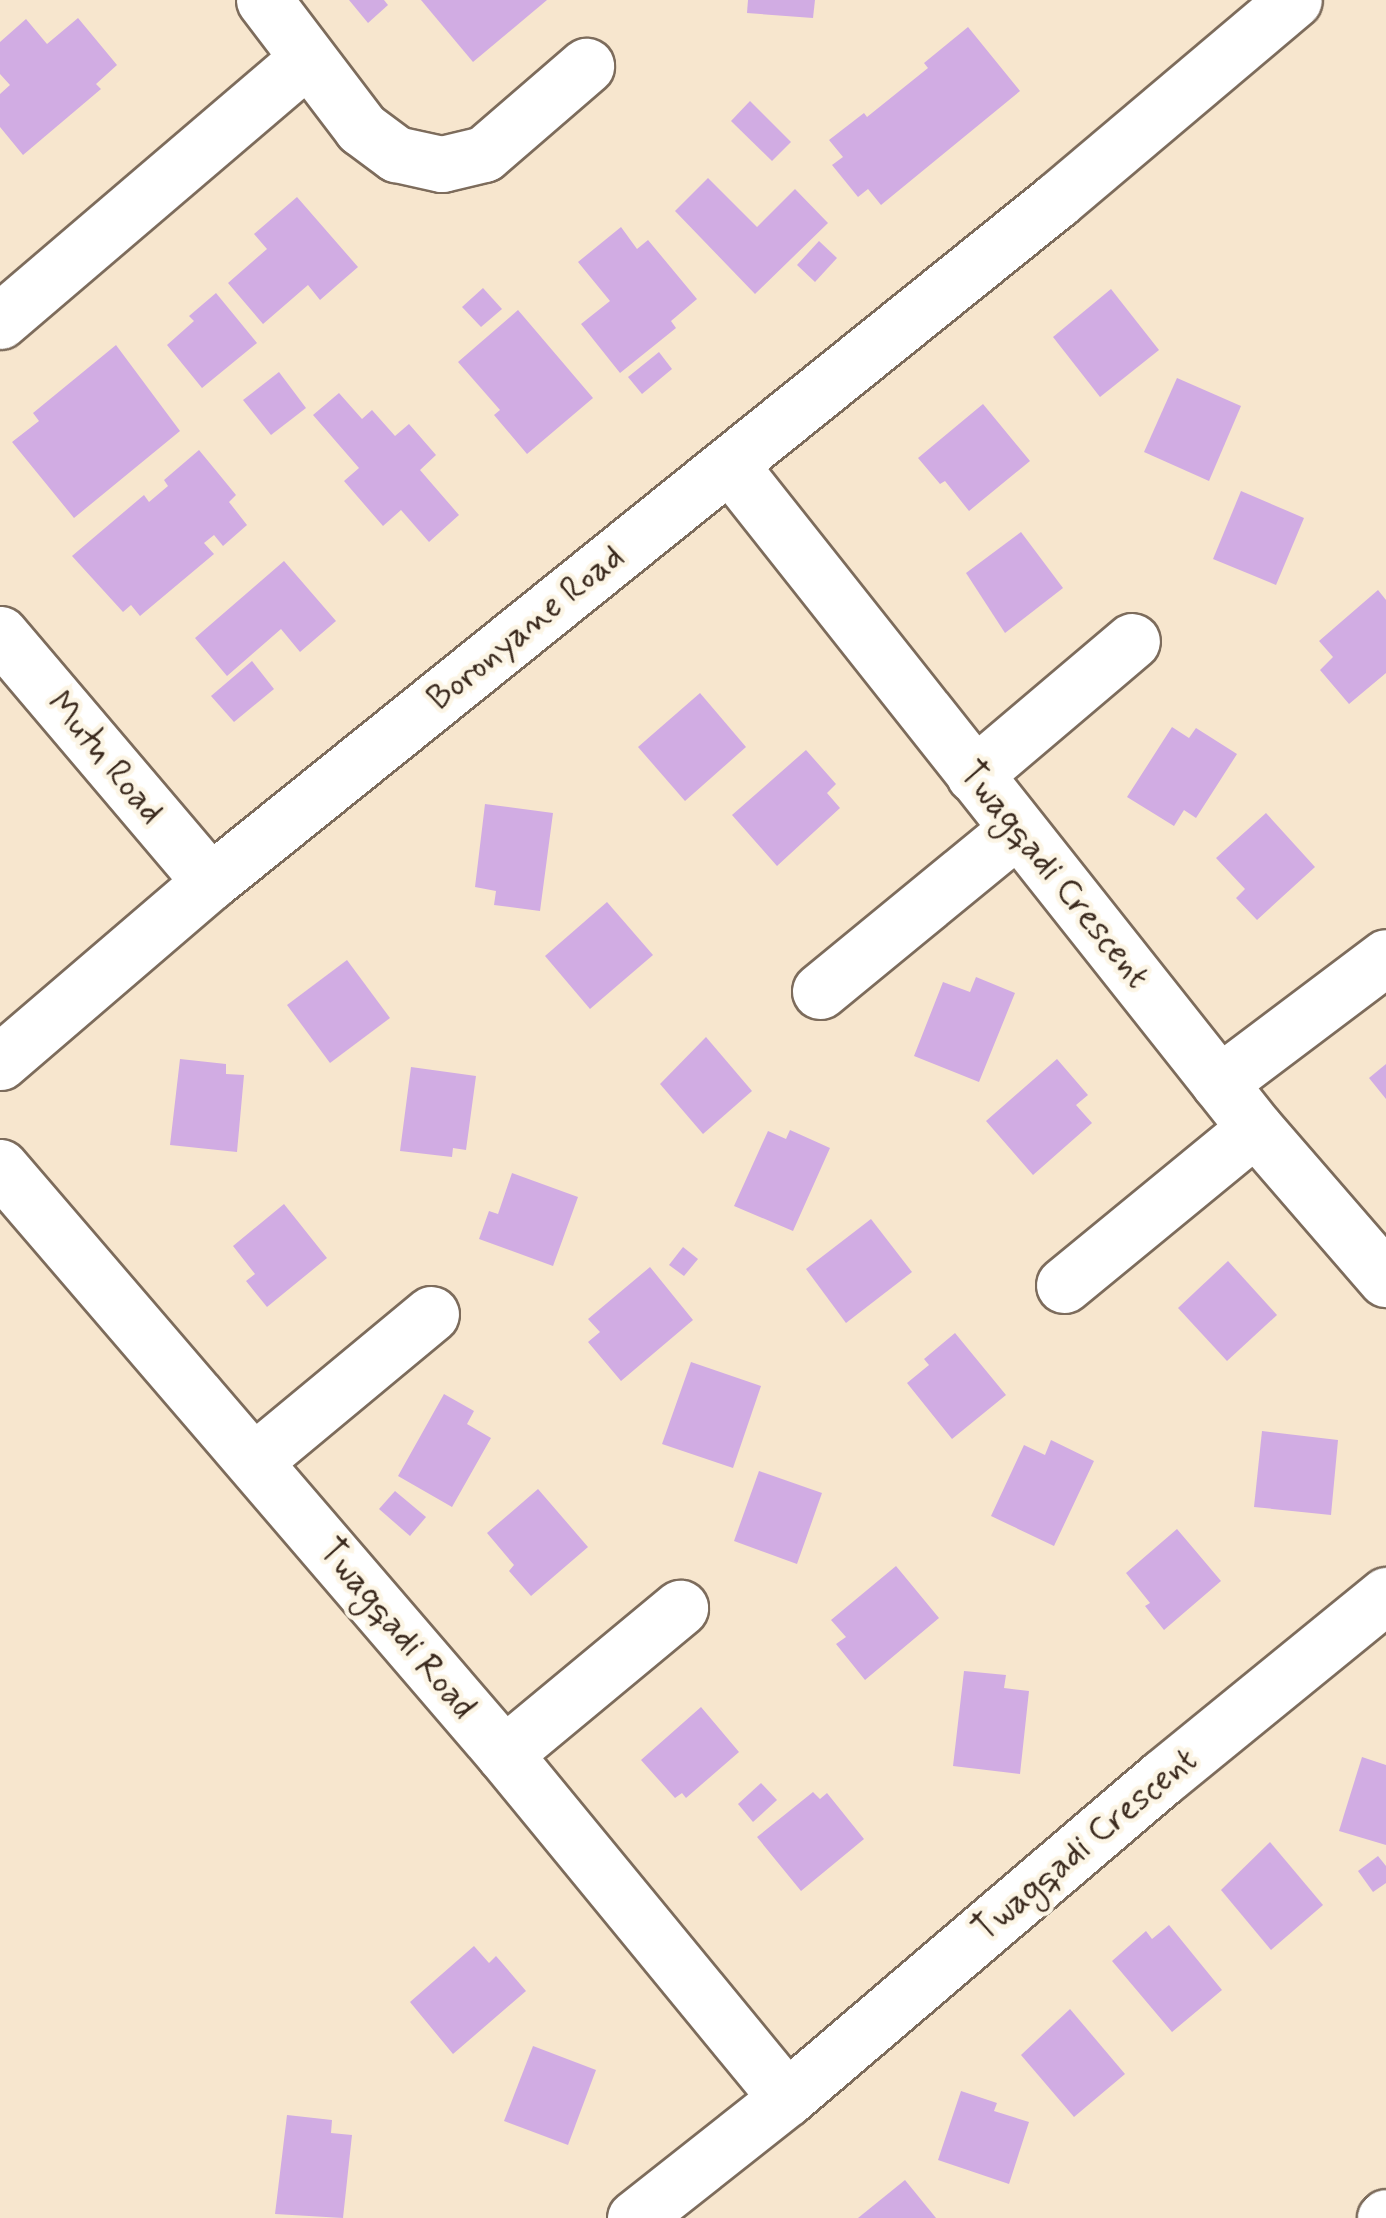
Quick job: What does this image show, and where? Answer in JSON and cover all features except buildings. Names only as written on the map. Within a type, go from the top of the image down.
[{"type":"street","points":[[264,0],[360,128],[396,154],[442,164],[484,154],[586,66]]},
{"type":"street","name":"Boronyane Road","points":[[0,1062],[210,882],[1057,200],[1294,0]]},
{"type":"street","points":[[0,321],[307,59]]},
{"type":"street","name":"Twagqadi Crescent","points":[[730,465],[1254,1128],[1386,1280]]},
{"type":"street","name":"Mutu Road","points":[[0,634],[210,882]]},
{"type":"street","points":[[974,776],[1132,641]]},
{"type":"street","points":[[820,991],[1017,829]]},
{"type":"street","points":[[1219,1082],[1386,957]]},
{"type":"street","points":[[1064,1285],[1254,1128]]},
{"type":"street","name":"Twagqadi Road","points":[[0,1167],[504,1754],[787,2098]]},
{"type":"street","points":[[254,1461],[431,1314]]},
{"type":"street","name":"Twagqadi Crescent","points":[[634,2218],[787,2098],[1163,1777],[1386,1595]]},
{"type":"street","points":[[504,1754],[680,1608]]}]
